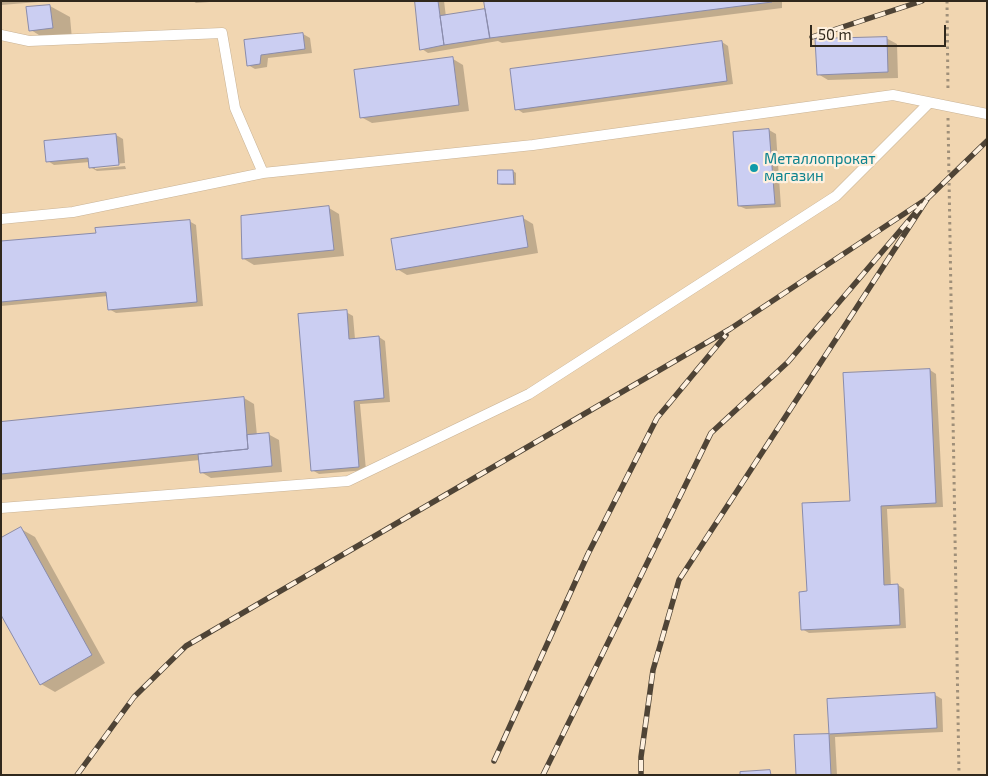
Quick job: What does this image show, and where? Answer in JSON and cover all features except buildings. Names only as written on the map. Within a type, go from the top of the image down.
[{"type":"lane","points":[[1,35],[29,41],[222,33],[236,108],[263,173]]},
{"type":"lane","points":[[1,219],[73,212],[263,173],[533,145],[892,95],[987,114]]},
{"type":"lane","points":[[1,508],[348,481],[529,394],[836,196],[929,102]]},
{"type":"path","points":[[947,1],[959,775]]},
{"type":"shaded area","points":[[1,1],[987,1],[987,775],[1,775]]},
{"type":"railway","points":[[812,37],[922,1]]},
{"type":"railway","points":[[77,775],[134,697],[186,646],[730,329],[928,198],[987,141]]},
{"type":"railway","points":[[543,775],[711,433],[788,362],[928,198],[679,580],[653,670],[641,757],[641,775]]},
{"type":"railway","points":[[494,761],[588,554],[657,418],[726,335]]},
{"type":"place","name":"Металлопрокат магазин","points":[[754,168]]}]
